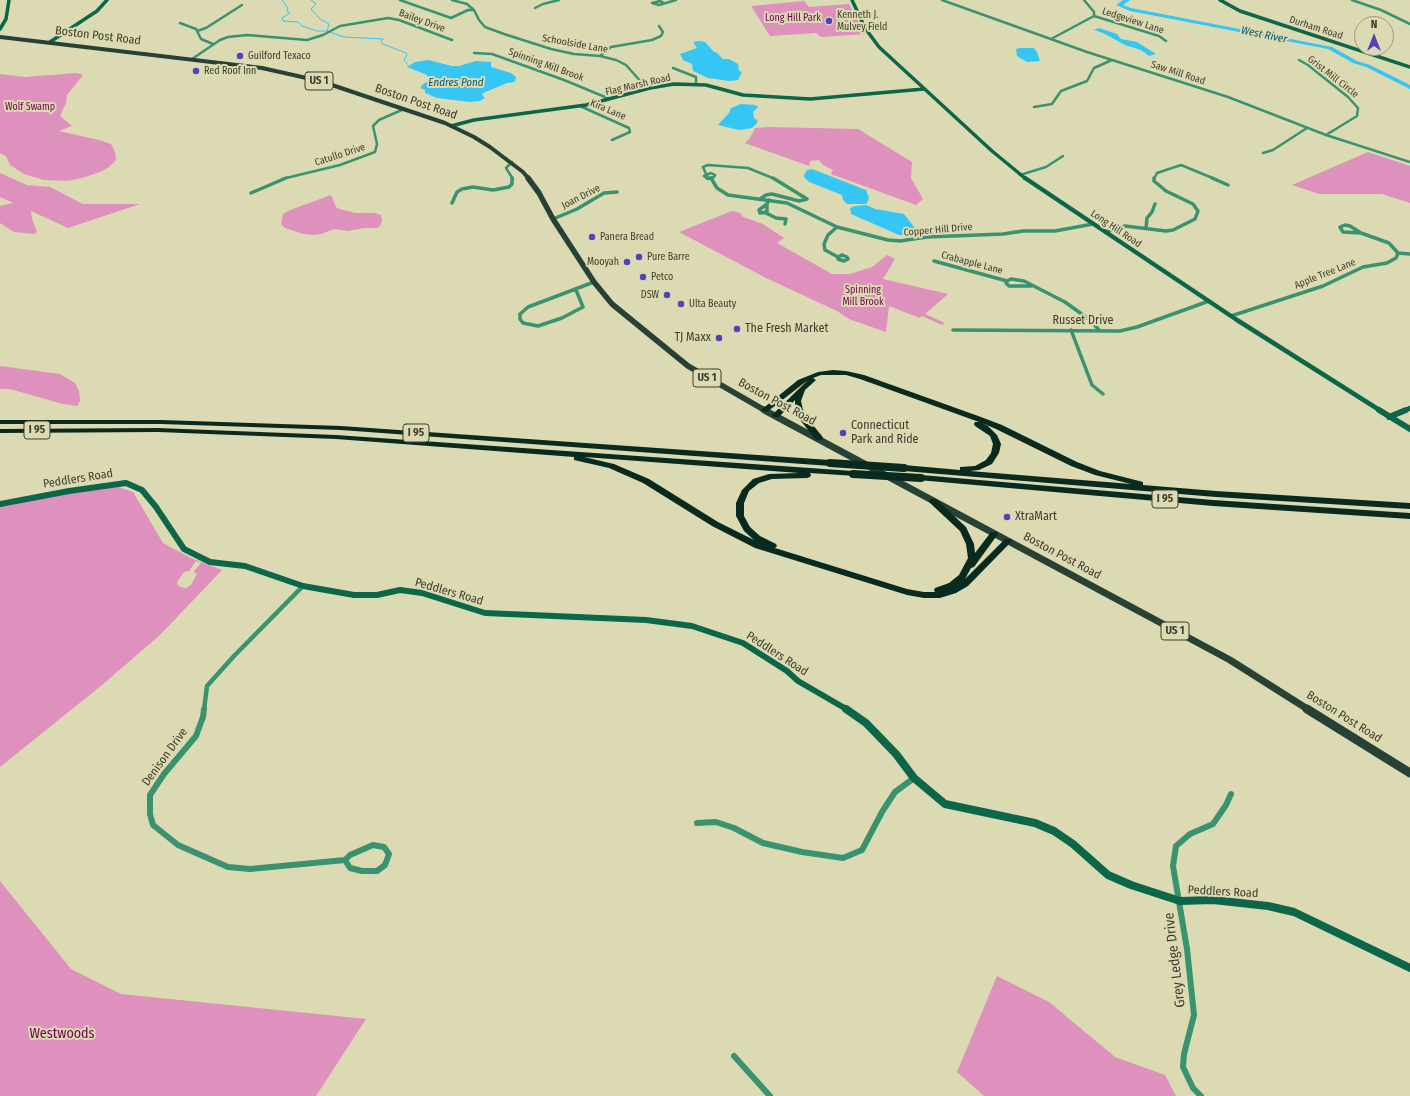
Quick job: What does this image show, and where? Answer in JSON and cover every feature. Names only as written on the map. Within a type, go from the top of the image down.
[{"type":"highway","points":[[765,410],[800,382],[809,377],[820,373],[846,373],[978,419],[1074,464],[1098,473],[1150,486],[1216,494]]},
{"type":"highway","points":[[776,415],[805,386],[816,379],[828,376],[843,376],[857,379],[972,420],[993,435],[996,444],[995,453],[989,462],[976,468],[957,470],[904,468]]},
{"type":"highway","points":[[805,386],[798,401],[799,410],[819,438]]},
{"type":"highway","name":"I 95","points":[[0,422],[168,422],[341,428],[904,468],[1216,494],[1410,506]]},
{"type":"highway","name":"I 95","points":[[0,431],[74,430],[230,432],[336,437],[921,478],[1213,503],[1410,516]]},
{"type":"highway","points":[[549,452],[611,466],[646,481],[715,524],[758,546],[907,592],[924,595],[940,595],[952,591],[965,584],[1008,541]]},
{"type":"highway","points":[[852,474],[772,476],[756,481],[746,490],[740,503],[740,516],[747,529],[757,538],[769,544],[909,587],[939,590],[952,585],[962,577],[994,534]]},
{"type":"highway","points":[[933,501],[964,529],[970,544],[972,558],[962,577]]},
{"type":"main road","name":"Boston Post Road","points":[[0,37],[249,66],[282,72],[320,81],[451,126],[490,147],[512,162],[523,172],[539,193],[553,219],[594,282],[612,304],[688,366],[765,410],[1230,660],[1410,773]]},
{"type":"street","points":[[0,29],[6,19],[9,0]]},
{"type":"street","points":[[50,42],[97,11],[107,0]]},
{"type":"street","points":[[400,0],[451,18],[468,10],[474,10]]},
{"type":"street","name":"Schoolside Lane","points":[[452,0],[467,4],[474,10],[479,20],[485,26],[504,34],[551,49],[574,54],[600,56],[626,65],[643,84],[650,88]]},
{"type":"street","points":[[535,8],[543,4],[559,0]]},
{"type":"street","points":[[664,3],[669,3],[676,0]]},
{"type":"street","name":"Long Hill Road","points":[[852,0],[861,20],[873,40],[924,89],[1020,174],[1042,191],[1231,316],[1410,429]]},
{"type":"street","name":"Saw Mill Road","points":[[942,0],[1112,60],[1228,97],[1326,135],[1410,162]]},
{"type":"street","points":[[1051,39],[1094,16],[1094,12],[1084,0]]},
{"type":"street","name":"Durham Road","points":[[1220,0],[1258,17],[1410,67]]},
{"type":"street","points":[[1352,0],[1381,10],[1410,24]]},
{"type":"street","points":[[197,30],[206,28],[242,5]]},
{"type":"street","name":"Ledgeview Lane","points":[[1094,16],[1159,36],[1166,41]]},
{"type":"street","name":"Bailey Drive","points":[[192,59],[220,40],[237,36],[247,35],[298,41],[307,40],[323,35],[340,26],[376,20],[399,20],[452,40]]},
{"type":"street","points":[[180,23],[191,26],[197,30],[201,40],[213,44]]},
{"type":"street","points":[[600,56],[611,47],[652,40],[661,36],[663,32],[659,26]]},
{"type":"street","name":"Spinning Mill Brook","points":[[474,53],[498,56],[564,80],[610,99]]},
{"type":"street","points":[[1034,107],[1052,104],[1061,91],[1087,81],[1094,68],[1112,60]]},
{"type":"street","name":"Grist Mill Circle","points":[[1299,60],[1308,65],[1348,97],[1358,108],[1357,116],[1326,135]]},
{"type":"street","points":[[673,68],[696,77],[696,84]]},
{"type":"street","name":"Flag Marsh Road","points":[[451,126],[474,120],[580,106],[650,88],[674,84],[706,85],[743,95],[810,99],[924,89]]},
{"type":"street","name":"Kira Lane","points":[[580,106],[629,128],[630,132],[621,138],[612,140]]},
{"type":"street","name":"Catullo Drive","points":[[251,192],[279,180],[340,165],[375,152],[377,144],[373,126],[379,120],[404,109]]},
{"type":"street","points":[[1263,153],[1273,150],[1307,128]]},
{"type":"street","points":[[1020,174],[1046,167],[1063,156]]},
{"type":"street","points":[[452,203],[457,192],[462,188],[473,187],[493,190],[508,187],[512,184],[513,180],[506,168],[512,162]]},
{"type":"street","name":"Copper Hill Drive","points":[[760,199],[766,195],[772,194],[799,201],[807,199],[806,196],[783,183],[748,168],[708,165],[703,166],[706,174],[715,175],[714,178],[711,178],[721,191],[738,197],[769,200],[778,200],[796,206],[837,227],[900,241],[927,237],[1004,234],[1023,230],[1055,231],[1093,224]]},
{"type":"street","points":[[1105,232],[1125,226],[1166,231],[1173,230],[1188,224],[1198,215],[1198,211],[1193,204],[1157,184],[1154,177],[1158,173],[1182,165],[1228,185]]},
{"type":"street","name":"Joan Drive","points":[[553,219],[577,209],[604,193],[617,192]]},
{"type":"street","points":[[766,214],[769,200]]},
{"type":"street","points":[[767,204],[759,211],[760,213],[776,218],[786,219],[785,224]]},
{"type":"street","points":[[1146,228],[1147,218],[1152,212],[1155,204]]},
{"type":"street","points":[[1361,233],[1343,232],[1340,227],[1345,225],[1350,226],[1361,233],[1389,243],[1398,253],[1410,254]]},
{"type":"street","points":[[837,227],[828,235],[824,244],[824,250],[838,257]]},
{"type":"street","name":"Apple Tree Lane","points":[[1231,316],[1323,286],[1363,267],[1387,263],[1396,258],[1398,253]]},
{"type":"street","name":"Crabapple Lane","points":[[934,262],[1007,281],[1024,281],[1031,286],[1065,302],[1090,320],[1100,331]]},
{"type":"street","name":"Crabapple Lane","points":[[1007,281],[1009,286],[1031,286]]},
{"type":"street","points":[[576,290],[583,307],[562,318],[538,326],[524,323],[520,319],[520,314],[528,307],[594,282]]},
{"type":"street","name":"Russet Drive","points":[[952,330],[1129,330],[1209,301]]},
{"type":"street","points":[[1071,330],[1092,385],[1103,394]]},
{"type":"street","points":[[1389,416],[1410,408]]},
{"type":"street","name":"Peddlers Road","points":[[0,504],[69,491],[126,483],[142,490],[156,507],[184,549],[210,562],[245,566],[303,586],[354,595],[377,595],[400,590],[422,593],[485,613],[646,620],[692,626],[722,635],[743,643],[786,671],[798,681],[852,712],[866,723],[896,754],[914,778],[945,804],[1035,823],[1054,831],[1073,844],[1108,875],[1131,885],[1180,901],[1213,900],[1237,902],[1268,906],[1294,912],[1410,968]]},
{"type":"street","name":"Denison Drive","points":[[303,586],[234,656],[207,686],[203,717],[196,736],[164,774],[150,796],[150,814],[153,825],[178,845],[228,867],[250,870],[345,860],[350,855],[373,845],[384,847],[389,854],[385,865],[377,871],[362,871],[350,868],[345,860]]},
{"type":"street","points":[[697,823],[716,822],[734,828],[763,843],[802,852],[843,858],[862,850],[882,812],[895,792],[914,778]]},
{"type":"street","name":"Grey Ledge Drive","points":[[1200,1096],[1193,1088],[1182,1067],[1194,1014],[1180,901],[1173,866],[1176,846],[1190,834],[1213,824],[1226,805],[1231,794]]},
{"type":"street","points":[[734,1056],[770,1096]]},
{"type":"green space","name":"Long Hill Park","points":[[804,1],[809,7],[849,4],[865,34],[821,37],[816,33],[770,36],[751,6]]},
{"type":"green space","name":"Wolf Swamp","points":[[77,73],[83,75],[67,95],[66,103],[60,116],[72,126],[59,131],[111,144],[115,152],[116,160],[109,167],[100,172],[67,181],[44,180],[24,174],[10,165],[6,156],[0,153],[0,74],[25,77]]},
{"type":"green space","points":[[755,128],[858,129],[912,162],[911,178],[923,199],[916,205],[831,174],[833,170],[823,165],[819,160],[810,161],[809,166],[745,143],[750,138]]},
{"type":"green space","points":[[1368,152],[1410,166],[1410,203],[1382,194],[1319,194],[1292,185]]},
{"type":"green space","points":[[0,173],[27,185],[50,187],[83,204],[140,204],[68,228],[31,211],[32,219],[37,232],[34,234],[14,232],[0,223],[0,206],[13,203],[0,197]]},
{"type":"green space","points":[[331,195],[336,207],[339,209],[356,213],[375,213],[381,215],[382,221],[380,226],[377,228],[364,228],[348,231],[334,229],[321,234],[313,235],[303,234],[285,228],[281,224],[283,214]]},
{"type":"green space","name":"Spinning Mill Brook","points":[[732,211],[740,213],[743,217],[763,224],[784,238],[777,243],[832,274],[850,274],[872,267],[887,255],[895,259],[883,279],[948,294],[925,314],[945,323],[942,325],[922,316],[920,318],[889,306],[886,332],[849,319],[837,311],[766,278],[679,232]]},
{"type":"green space","points":[[0,366],[60,374],[75,383],[79,391],[80,401],[77,406],[63,404],[10,389],[0,389]]},
{"type":"green space","points":[[118,487],[133,492],[163,543],[191,558],[222,570],[160,635],[102,685],[0,767],[0,506],[78,492]],"holes":[[[196,561],[201,563],[194,572],[197,574],[191,585],[186,588],[180,587],[177,582],[184,572],[189,571]]]},
{"type":"green space","name":"Westwoods","points":[[0,881],[71,969],[121,994],[366,1019],[316,1096],[0,1096]]},
{"type":"green space","points":[[997,976],[1049,1002],[1115,1057],[1165,1075],[1176,1096],[984,1096],[957,1072]]},
{"type":"water","points":[[1099,28],[1117,34],[1121,39],[1137,42],[1156,54],[1149,56],[1141,50],[1125,45],[1103,33],[1094,30]]},
{"type":"water","points":[[693,42],[705,42],[723,59],[729,59],[738,64],[739,71],[742,72],[738,80],[729,81],[708,78],[693,71],[692,64],[683,60],[680,54],[697,48]]},
{"type":"water","points":[[1034,48],[1040,61],[1027,62],[1017,56],[1016,49]]},
{"type":"water","name":"Endres Pond","points":[[428,60],[452,66],[459,66],[476,61],[491,62],[491,67],[511,73],[516,77],[515,82],[507,83],[483,93],[482,95],[485,98],[480,101],[470,102],[437,98],[425,93],[425,90],[421,88],[421,86],[428,81],[427,75],[407,67],[415,62]]},
{"type":"water","points":[[741,104],[755,105],[758,107],[753,112],[754,118],[758,121],[752,128],[739,130],[718,125],[729,113],[731,108]]},
{"type":"water","points":[[812,169],[866,190],[869,198],[867,203],[847,204],[843,200],[842,195],[809,182],[804,175],[807,170]]},
{"type":"water","points":[[866,205],[875,209],[904,214],[918,232],[911,235],[899,235],[851,214],[850,208]]},
{"type":"waterway","points":[[282,0],[288,8],[287,11],[290,13],[282,18],[283,21],[298,22],[302,26],[317,31],[327,31]]},
{"type":"waterway","points":[[311,0],[316,4],[311,9],[320,19],[329,24],[327,31]]},
{"type":"waterway","name":"West River","points":[[1127,0],[1119,5],[1130,9],[1330,48],[1355,62],[1368,66],[1410,87]]},
{"type":"waterway","points":[[327,31],[344,37],[383,39],[381,42],[383,44],[406,53],[407,55],[404,60],[408,65]]},
{"type":"place","name":"Kenneth J. Mulvey Field","points":[[829,21]]},
{"type":"place","name":"Guilford Texaco","points":[[240,56]]},
{"type":"place","name":"Red Roof Inn","points":[[196,71]]},
{"type":"place","name":"Panera Bread","points":[[592,237]]},
{"type":"place","name":"Pure Barre","points":[[639,257]]},
{"type":"place","name":"Mooyah","points":[[627,262]]},
{"type":"place","name":"Petco","points":[[643,277]]},
{"type":"place","name":"DSW","points":[[667,295]]},
{"type":"place","name":"Ulta Beauty","points":[[681,304]]},
{"type":"place","name":"The Fresh Market","points":[[737,329]]},
{"type":"place","name":"TJ Maxx","points":[[719,338]]},
{"type":"place","name":"Connecticut Park and Ride","points":[[843,433]]},
{"type":"place","name":"XtraMart","points":[[1007,517]]}]
